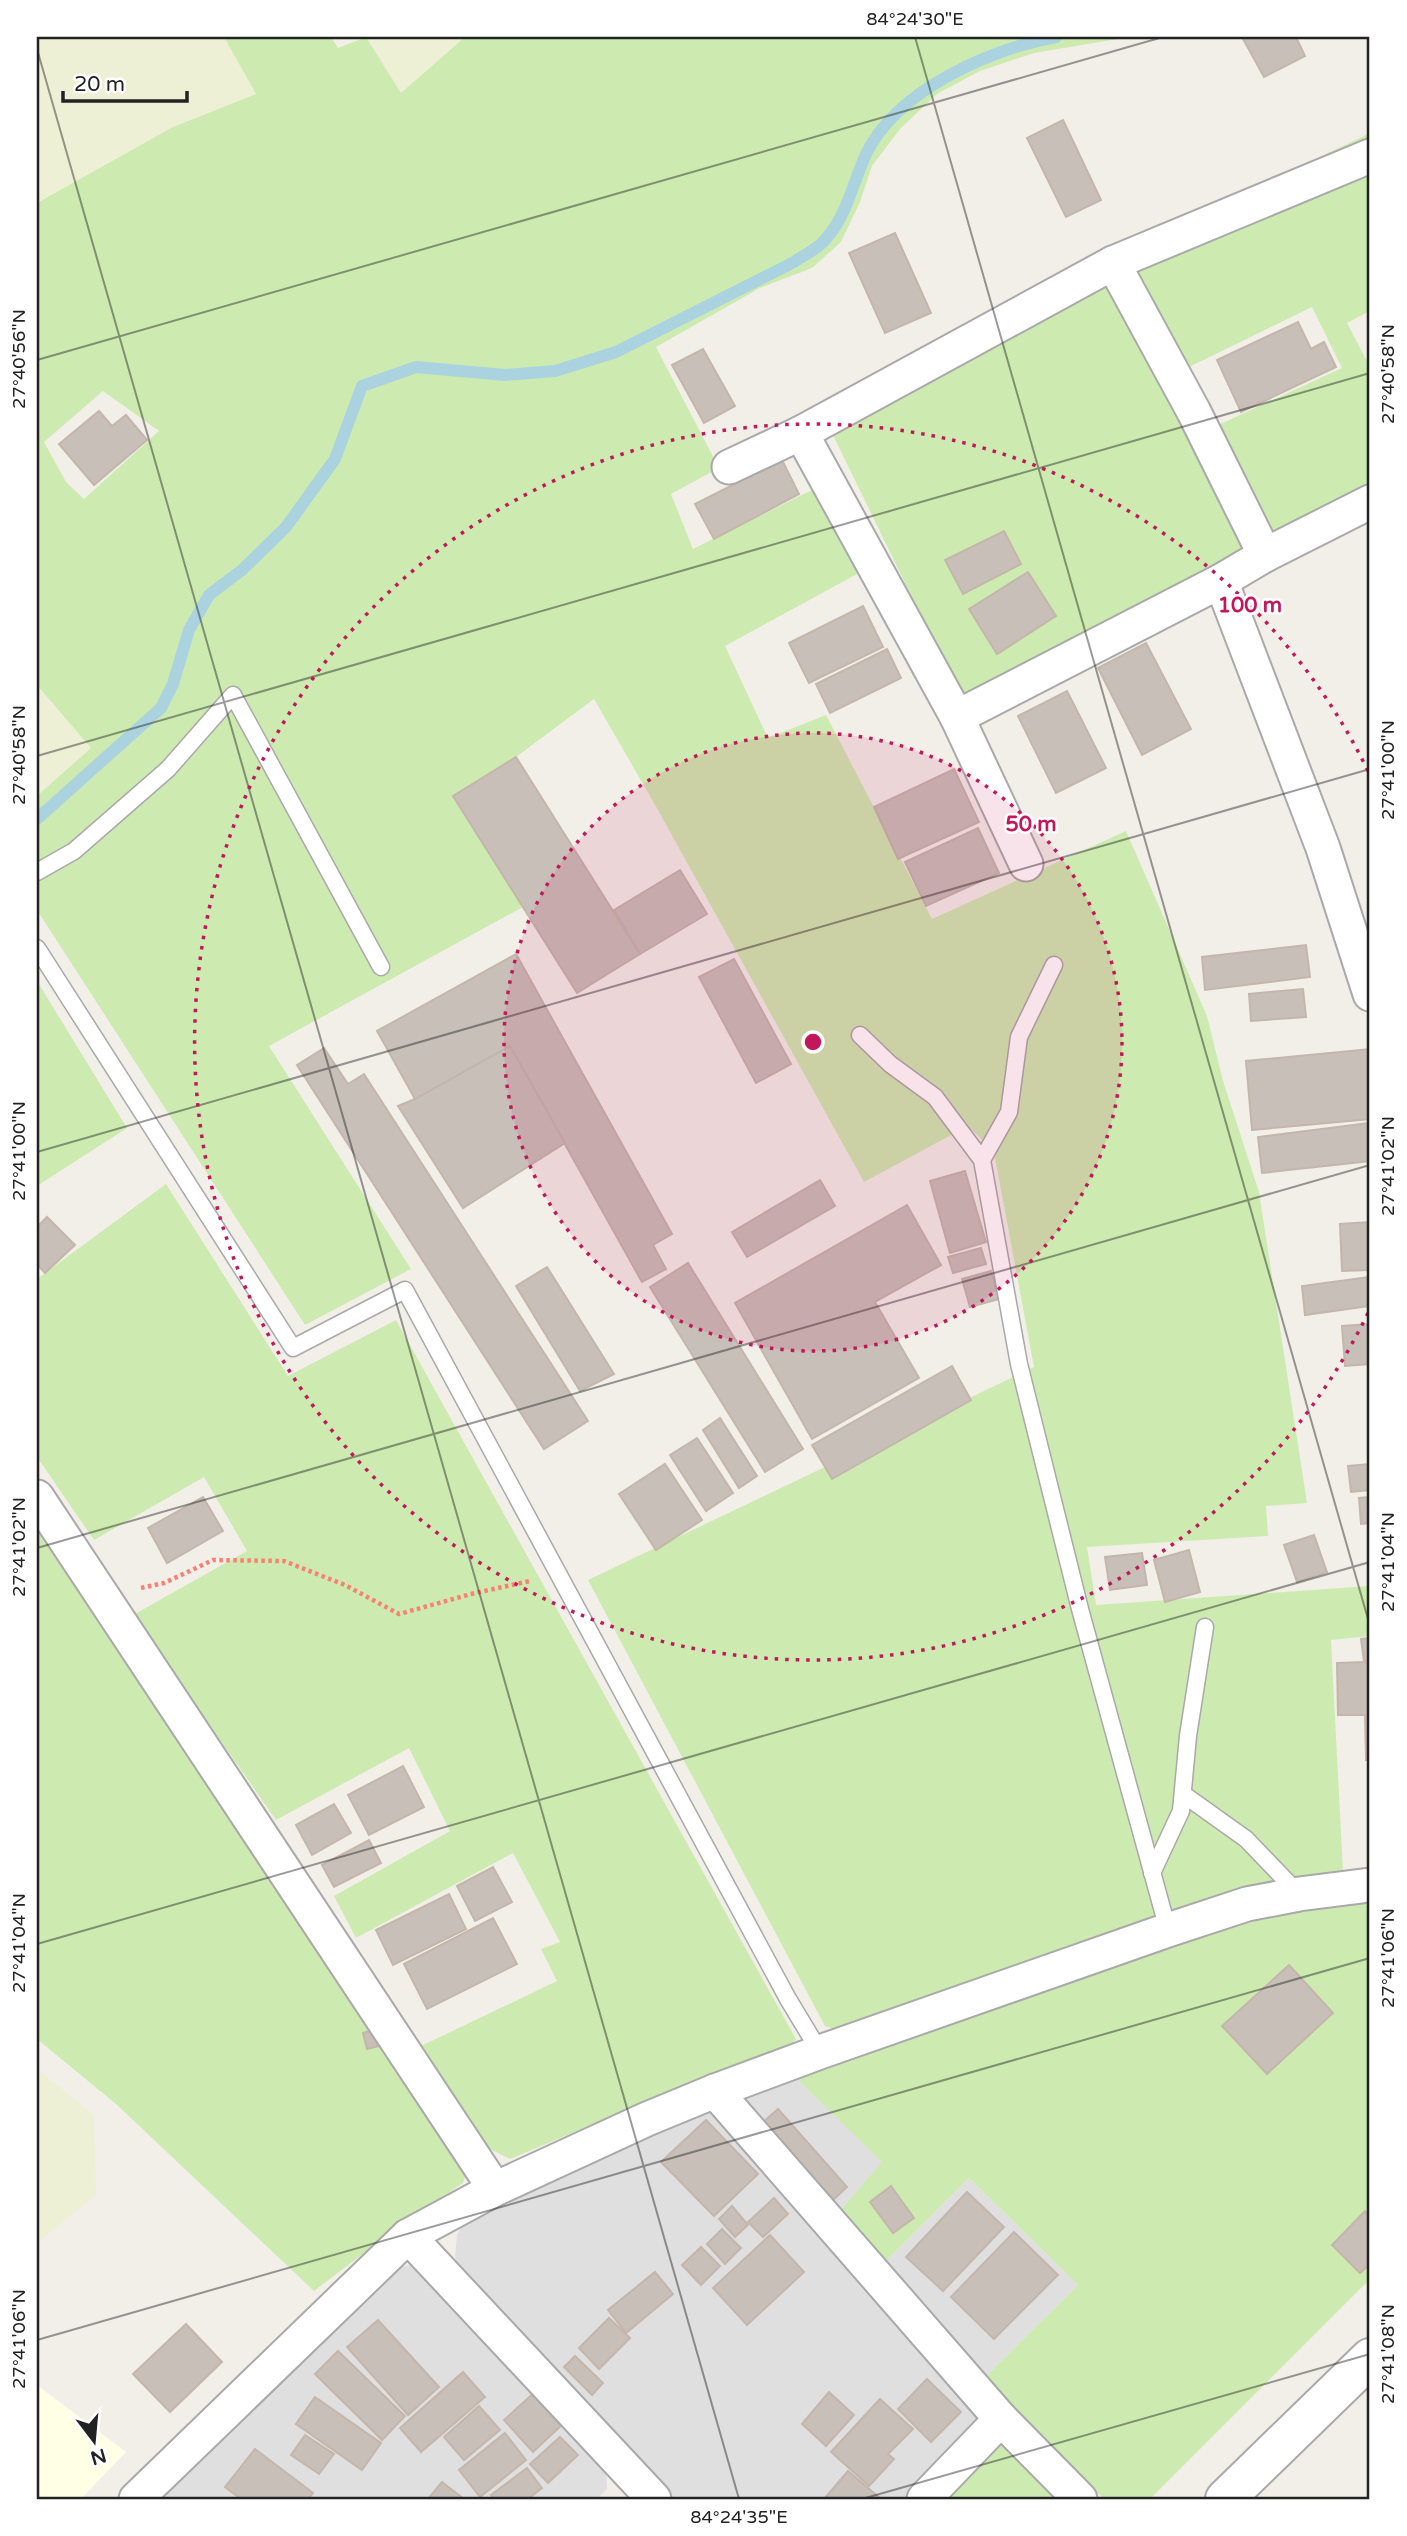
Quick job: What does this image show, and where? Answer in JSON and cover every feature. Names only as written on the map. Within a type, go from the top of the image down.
[{"type":"street","points":[[729,467],[801,433],[1113,263],[1370,156]]},
{"type":"street","points":[[1113,263],[1194,412],[1265,555]]},
{"type":"street","points":[[801,433],[957,717],[1026,864]]},
{"type":"street","points":[[957,717],[1370,502]]},
{"type":"street","points":[[1221,581],[1323,848],[1370,994]]},
{"type":"street","points":[[37,1497],[495,2189]]},
{"type":"street","points":[[136,2499],[408,2236],[495,2189],[715,2091],[1168,1930],[1247,1904],[1370,1885]]},
{"type":"street","points":[[715,2091],[1001,2419],[1080,2499]]},
{"type":"street","points":[[408,2236],[654,2499]]},
{"type":"street","points":[[1225,2499],[1370,2358]]},
{"type":"street","points":[[924,2499],[1001,2419]]},
{"type":"lane","points":[[37,872],[74,851],[168,769],[233,695],[381,967]]},
{"type":"lane","points":[[37,948],[293,1348],[405,1290],[788,1999],[820,2052]]},
{"type":"lane","points":[[982,1160],[1009,1112],[1019,1037],[1054,965]]},
{"type":"lane","points":[[860,1035],[890,1064],[935,1097],[982,1160],[1019,1364],[1080,1609],[1168,1930]]},
{"type":"lane","points":[[1152,1873],[1181,1811],[1188,1736],[1205,1627]]},
{"type":"lane","points":[[1183,1794],[1246,1839],[1300,1894]]},
{"type":"path","points":[[102,1596],[164,1583],[212,1560],[285,1561],[345,1585],[399,1615],[475,1593],[559,1575]]},
{"type":"shaded area","points":[[37,37],[224,37],[256,94],[173,127],[37,203]]},
{"type":"shaded area","points":[[366,37],[465,37],[401,93]]},
{"type":"shaded area","points":[[37,685],[91,748],[37,796]]},
{"type":"shaded area","points":[[37,2069],[94,2115],[96,2195],[37,2243]]},
{"type":"shaded area","points":[[796,2078],[883,2162],[837,2214],[736,2102]]},
{"type":"shaded area","points":[[711,2111],[981,2423],[909,2499],[673,2499],[465,2278],[458,2267],[455,2256],[457,2235],[462,2226],[476,2217],[674,2120]]},
{"type":"shaded area","points":[[969,2178],[1078,2285],[982,2380],[883,2264]]},
{"type":"shaded area","points":[[417,2264],[606,2466],[607,2489],[597,2499],[161,2499],[390,2269]]},
{"type":"shaded area","points":[[37,2385],[126,2452],[81,2499],[37,2499]]},
{"type":"green space","points":[[224,37],[331,37],[338,48],[366,37],[401,93],[465,37],[1130,37],[1034,53],[980,71],[937,94],[900,129],[872,166],[860,202],[841,242],[812,268],[760,288],[656,347],[719,468],[671,494],[693,549],[820,486],[859,573],[725,646],[768,738],[826,715],[932,919],[1126,831],[1207,1016],[1223,1081],[1259,1192],[1307,1503],[1266,1506],[1268,1536],[1087,1547],[1096,1605],[1370,1586],[1370,1636],[1331,1640],[1343,1872],[1254,1887],[1124,1927],[834,2029],[825,2026],[588,1580],[1034,1367],[994,1152],[968,1126],[864,1182],[594,699],[516,757],[453,796],[523,907],[269,1046],[411,1269],[305,1325],[37,910],[37,796],[91,748],[37,685],[37,203],[173,127],[256,94]],"holes":[[[103,391],[159,431],[84,499],[66,482],[44,442]]]},
{"type":"green space","points":[[1370,133],[1370,311],[1347,323],[1370,367],[1370,488],[1271,537],[1216,426],[1342,368],[1312,307],[1183,370],[1137,272],[1137,259],[1150,238]]},
{"type":"green space","points":[[1108,280],[1237,523],[1243,545],[1240,554],[963,702],[830,424]]},
{"type":"green space","points":[[37,981],[127,1128],[37,1186]]},
{"type":"green space","points":[[166,1184],[288,1376],[396,1320],[796,2039],[788,2050],[641,2104],[510,2159],[486,2147],[419,2047],[557,1981],[541,1949],[560,1942],[513,1853],[356,1938],[334,1896],[450,1831],[409,1748],[276,1820],[133,1615],[247,1551],[204,1477],[94,1540],[37,1457],[37,1279]]},
{"type":"green space","points":[[37,1521],[467,2171],[463,2183],[393,2231],[314,2291],[116,2104],[37,2039]]},
{"type":"green space","points":[[1370,1897],[1370,2279],[1150,2499],[1104,2499],[982,2380],[1078,2285],[969,2178],[883,2264],[837,2214],[882,2162],[796,2078],[1211,1929],[1272,1912]]},
{"type":"green space","points":[[1000,2438],[1062,2499],[940,2499]]},
{"type":"building","points":[[1242,37],[1296,37],[1305,56],[1264,77]]},
{"type":"building","points":[[1063,120],[1101,200],[1066,217],[1027,138]]},
{"type":"building","points":[[895,233],[931,313],[885,333],[849,253]]},
{"type":"building","points":[[1298,322],[1311,349],[1324,342],[1336,367],[1241,412],[1217,360]]},
{"type":"building","points":[[703,349],[735,406],[704,423],[672,365]]},
{"type":"building","points":[[99,411],[112,426],[126,415],[147,440],[94,485],[59,444]]},
{"type":"building","points":[[782,460],[799,494],[714,539],[695,504]]},
{"type":"building","points":[[1004,531],[1021,564],[963,594],[945,560]]},
{"type":"building","points":[[1028,572],[1056,616],[997,654],[969,609]]},
{"type":"building","points":[[863,606],[883,647],[809,683],[789,643]]},
{"type":"building","points":[[1146,643],[1191,729],[1142,755],[1098,668]]},
{"type":"building","points":[[887,649],[901,678],[830,713],[816,684]]},
{"type":"building","points":[[1067,691],[1106,768],[1056,793],[1018,716]]},
{"type":"building","points":[[516,757],[640,954],[577,993],[453,796]]},
{"type":"building","points":[[954,769],[979,822],[898,859],[874,807]]},
{"type":"building","points":[[978,828],[999,873],[926,906],[905,862]]},
{"type":"building","points":[[680,870],[707,914],[640,954],[614,910]]},
{"type":"building","points":[[1306,945],[1310,977],[1205,990],[1202,957]]},
{"type":"building","points":[[516,954],[672,1234],[653,1245],[666,1269],[642,1282],[510,1046],[415,1099],[377,1031]]},
{"type":"building","points":[[734,959],[791,1064],[756,1083],[699,977]]},
{"type":"building","points":[[1303,989],[1306,1017],[1251,1021],[1249,994]]},
{"type":"building","points":[[510,1046],[565,1143],[463,1208],[398,1106]]},
{"type":"building","points":[[324,1048],[348,1084],[364,1074],[588,1421],[544,1449],[297,1065]]},
{"type":"building","points":[[1370,1049],[1370,1119],[1252,1130],[1246,1061]]},
{"type":"building","points":[[1370,1123],[1370,1161],[1262,1173],[1258,1137]]},
{"type":"building","points":[[965,1171],[986,1242],[950,1253],[930,1181]]},
{"type":"building","points":[[820,1180],[835,1206],[747,1257],[732,1232]]},
{"type":"building","points":[[907,1205],[941,1265],[875,1302],[919,1378],[812,1439],[735,1303]]},
{"type":"building","points":[[47,1217],[75,1245],[45,1273],[37,1264],[37,1227]]},
{"type":"building","points":[[1370,1222],[1370,1270],[1342,1271],[1340,1224]]},
{"type":"building","points":[[981,1248],[986,1264],[953,1273],[948,1257]]},
{"type":"building","points":[[688,1263],[803,1449],[765,1472],[650,1287]]},
{"type":"building","points":[[547,1267],[614,1374],[580,1391],[516,1286]]},
{"type":"building","points":[[991,1271],[999,1299],[970,1307],[962,1279]]},
{"type":"building","points":[[1370,1277],[1370,1306],[1305,1315],[1302,1286]]},
{"type":"building","points":[[1370,1324],[1370,1364],[1345,1366],[1342,1326]]},
{"type":"building","points":[[952,1366],[971,1400],[832,1479],[812,1445]]},
{"type":"building","points":[[720,1418],[757,1476],[739,1488],[703,1430]]},
{"type":"building","points":[[697,1438],[733,1493],[706,1511],[670,1455]]},
{"type":"building","points":[[665,1464],[702,1520],[656,1550],[619,1494]]},
{"type":"building","points":[[1370,1464],[1370,1490],[1351,1492],[1348,1466]]},
{"type":"building","points":[[203,1497],[223,1531],[167,1563],[148,1528]]},
{"type":"building","points":[[1370,1497],[1370,1523],[1361,1524],[1359,1498]]},
{"type":"building","points":[[1314,1535],[1327,1572],[1297,1582],[1284,1545]]},
{"type":"building","points":[[1189,1550],[1200,1592],[1165,1602],[1154,1560]]},
{"type":"building","points":[[1142,1553],[1147,1585],[1110,1590],[1105,1557]]},
{"type":"building","points":[[1370,1638],[1370,1661],[1364,1661],[1361,1639]]},
{"type":"building","points":[[1370,1662],[1370,1760],[1366,1760],[1365,1715],[1338,1715],[1337,1663]]},
{"type":"building","points":[[403,1766],[424,1807],[369,1835],[348,1795]]},
{"type":"building","points":[[334,1804],[351,1833],[312,1855],[296,1825]]},
{"type":"building","points":[[369,1840],[381,1863],[334,1887],[322,1865]]},
{"type":"building","points":[[493,1867],[512,1902],[475,1921],[457,1886]]},
{"type":"building","points":[[449,1894],[466,1929],[393,1965],[376,1930]]},
{"type":"building","points":[[493,1918],[517,1964],[427,2009],[404,1964]]},
{"type":"building","points":[[1289,1965],[1333,2013],[1267,2074],[1222,2026]]},
{"type":"building","points":[[379,2028],[383,2045],[367,2049],[363,2033]]},
{"type":"building","points":[[778,2109],[847,2187],[831,2202],[761,2124]]},
{"type":"building","points":[[706,2120],[758,2174],[714,2216],[661,2162]]},
{"type":"building","points":[[891,2186],[914,2218],[893,2233],[870,2202]]},
{"type":"building","points":[[967,2192],[1004,2227],[943,2291],[906,2257]]},
{"type":"building","points":[[774,2198],[788,2214],[763,2237],[748,2222]]},
{"type":"building","points":[[732,2206],[748,2225],[735,2237],[719,2219]]},
{"type":"building","points":[[1365,2211],[1370,2217],[1370,2264],[1360,2273],[1332,2245]]},
{"type":"building","points":[[722,2229],[741,2248],[725,2264],[707,2244]]},
{"type":"building","points":[[1014,2232],[1058,2275],[994,2339],[951,2297]]},
{"type":"building","points":[[770,2235],[804,2272],[747,2325],[713,2288]]},
{"type":"building","points":[[701,2247],[720,2266],[701,2285],[682,2265]]},
{"type":"building","points":[[655,2272],[673,2294],[626,2333],[608,2310]]},
{"type":"building","points":[[609,2318],[630,2338],[599,2369],[579,2348]]},
{"type":"building","points":[[378,2320],[439,2387],[408,2415],[347,2347]]},
{"type":"building","points":[[186,2324],[222,2362],[170,2412],[133,2374]]},
{"type":"building","points":[[338,2351],[405,2416],[382,2440],[315,2374]]},
{"type":"building","points":[[575,2356],[603,2383],[592,2395],[564,2367]]},
{"type":"building","points":[[463,2372],[485,2397],[421,2452],[400,2428]]},
{"type":"building","points":[[927,2379],[961,2412],[931,2442],[898,2409]]},
{"type":"building","points":[[536,2391],[565,2422],[533,2452],[504,2420]]},
{"type":"building","points":[[829,2392],[854,2415],[826,2446],[802,2424]]},
{"type":"building","points":[[315,2397],[381,2443],[362,2470],[296,2424]]},
{"type":"building","points":[[880,2399],[913,2429],[888,2454],[894,2459],[869,2486],[831,2452]]},
{"type":"building","points":[[479,2406],[500,2430],[464,2460],[444,2437]]},
{"type":"building","points":[[505,2433],[526,2460],[480,2497],[459,2470]]},
{"type":"building","points":[[305,2435],[334,2454],[319,2474],[291,2455]]},
{"type":"building","points":[[560,2437],[578,2455],[548,2483],[530,2464]]},
{"type":"building","points":[[255,2449],[313,2493],[308,2499],[241,2499],[225,2487]]},
{"type":"building","points":[[527,2468],[542,2488],[528,2499],[494,2499],[491,2495]]},
{"type":"building","points":[[848,2471],[881,2499],[824,2499]]},
{"type":"building","points":[[442,2482],[464,2499],[428,2499]]},
{"type":"waterway","points":[[37,819],[161,708],[173,684],[189,630],[209,595],[242,570],[286,527],[335,459],[362,386],[416,367],[505,375],[555,371],[616,352],[794,262],[821,244],[830,235],[843,213],[866,154],[880,131],[899,110],[922,92],[975,62],[1003,51],[1056,37]]}]
